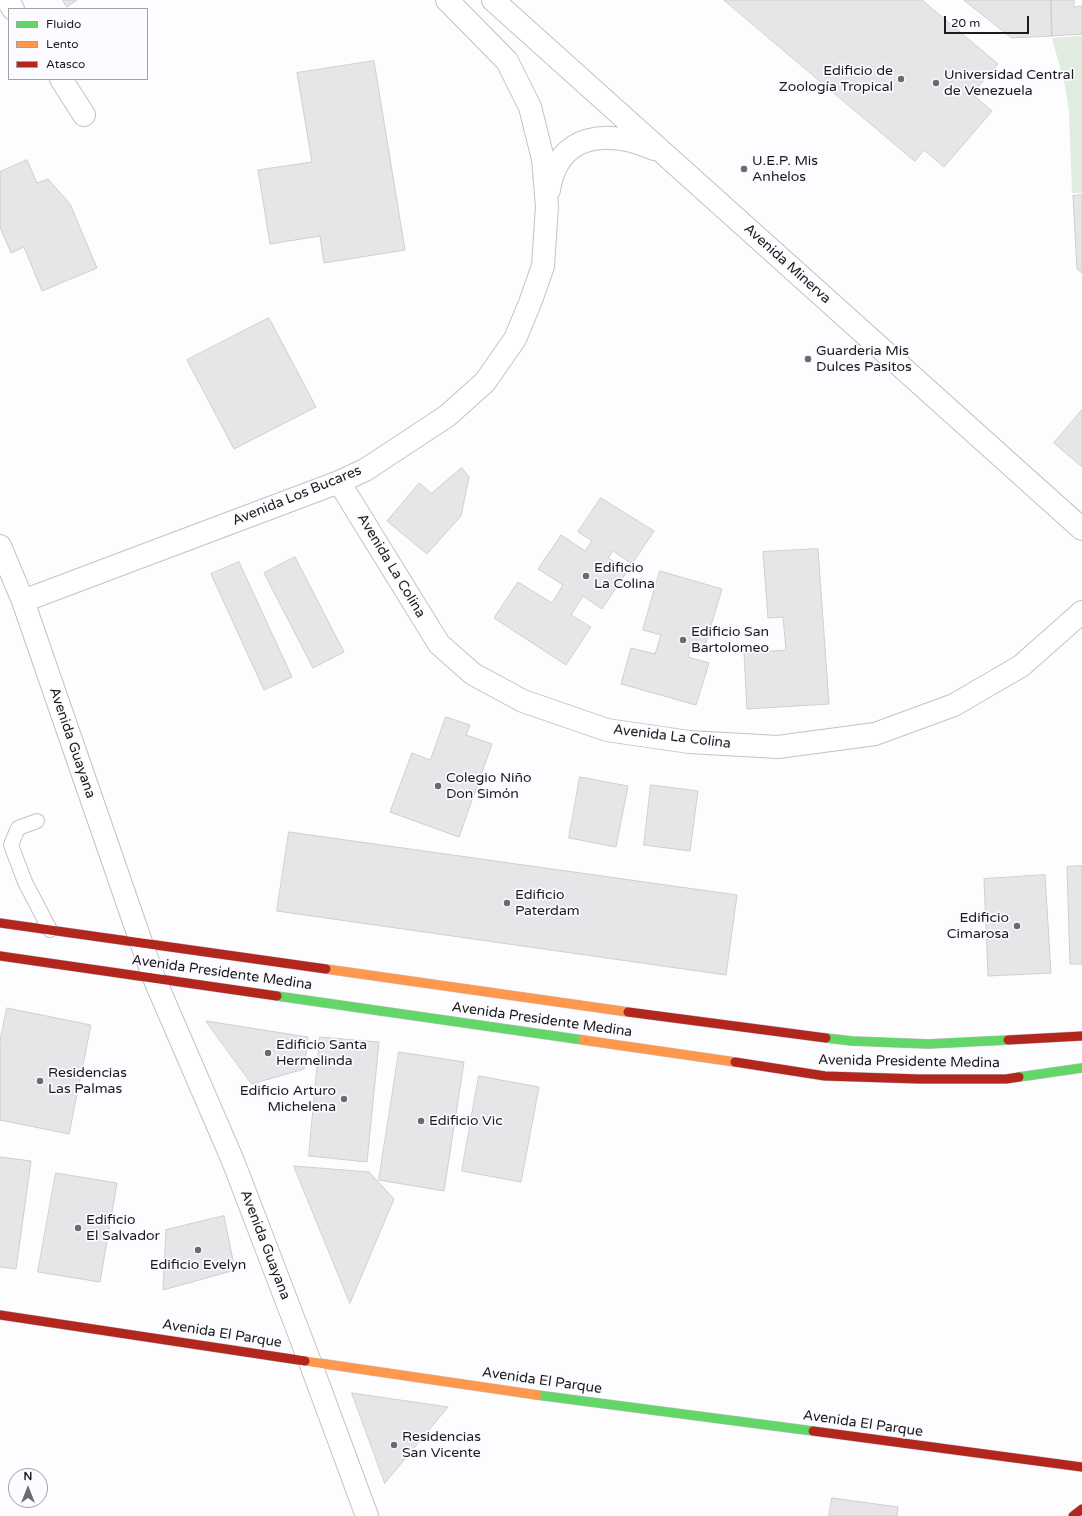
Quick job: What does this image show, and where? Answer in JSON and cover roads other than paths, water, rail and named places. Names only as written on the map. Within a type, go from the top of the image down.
[{"type":"street","name":"Avenida Los Bucares","points":[[447,0],[507,61],[530,107],[543,160],[547,206]]},
{"type":"street","name":"Avenida Minerva","points":[[493,0],[1082,529]]},
{"type":"street","points":[[62,80],[84,115]]},
{"type":"street","name":"Avenida Los Bucares","points":[[23,601],[339,482],[365,470],[447,416],[485,382],[515,339],[543,266],[547,206],[551,181],[557,165],[567,151],[582,142],[596,137],[612,137],[642,144],[662,152]]},
{"type":"street","name":"Avenida La Colina","points":[[339,482],[439,644],[473,674],[523,701],[607,730],[688,742],[778,747],[875,734],[954,706],[1021,666],[1082,612]]},
{"type":"street","name":"Avenida Guayana","points":[[0,546],[23,601],[154,978],[233,1161],[367,1516]]},
{"type":"street","name":"Avenida Presidente Medina","points":[[0,923],[720,1025],[852,1041],[928,1044],[1082,1036]]},
{"type":"street","name":"Avenida Presidente Medina","points":[[0,956],[725,1060],[825,1076],[919,1079],[1006,1079],[1082,1068]]},
{"type":"street","name":"Avenida El Parque","points":[[0,1315],[451,1383],[1082,1467]]},
{"type":"street","points":[[1073,1516],[1082,1509]]},
{"type":"lane","points":[[37,821],[18,828],[11,845],[25,882],[50,930]]},
{"type":"place","name":"Edificio de Zoología Tropical","points":[[901,79]]},
{"type":"place","name":"Universidad Central de Venezuela","points":[[936,83]]},
{"type":"place","name":"U.E.P. Mis Anhelos","points":[[744,169]]},
{"type":"place","name":"Guarderia Mis Dulces Pasitos","points":[[808,359]]},
{"type":"place","name":"Edificio La Colina","points":[[586,576]]},
{"type":"place","name":"Edificio San Bartolomeo","points":[[683,640]]},
{"type":"place","name":"Colegio Niño Don Simón","points":[[438,786]]},
{"type":"place","name":"Edificio Paterdam","points":[[507,903]]},
{"type":"place","name":"Edificio Cimarosa","points":[[1017,926]]},
{"type":"place","name":"Edificio Santa Hermelinda","points":[[268,1053]]},
{"type":"place","name":"Residencias Las Palmas","points":[[40,1081]]},
{"type":"place","name":"Edificio Arturo Michelena","points":[[344,1099]]},
{"type":"place","name":"Edificio Vic","points":[[421,1121]]},
{"type":"place","name":"Edificio El Salvador","points":[[78,1228]]},
{"type":"place","name":"Edificio Evelyn","points":[[198,1250]]},
{"type":"place","name":"Residencias San Vicente","points":[[394,1445]]}]
